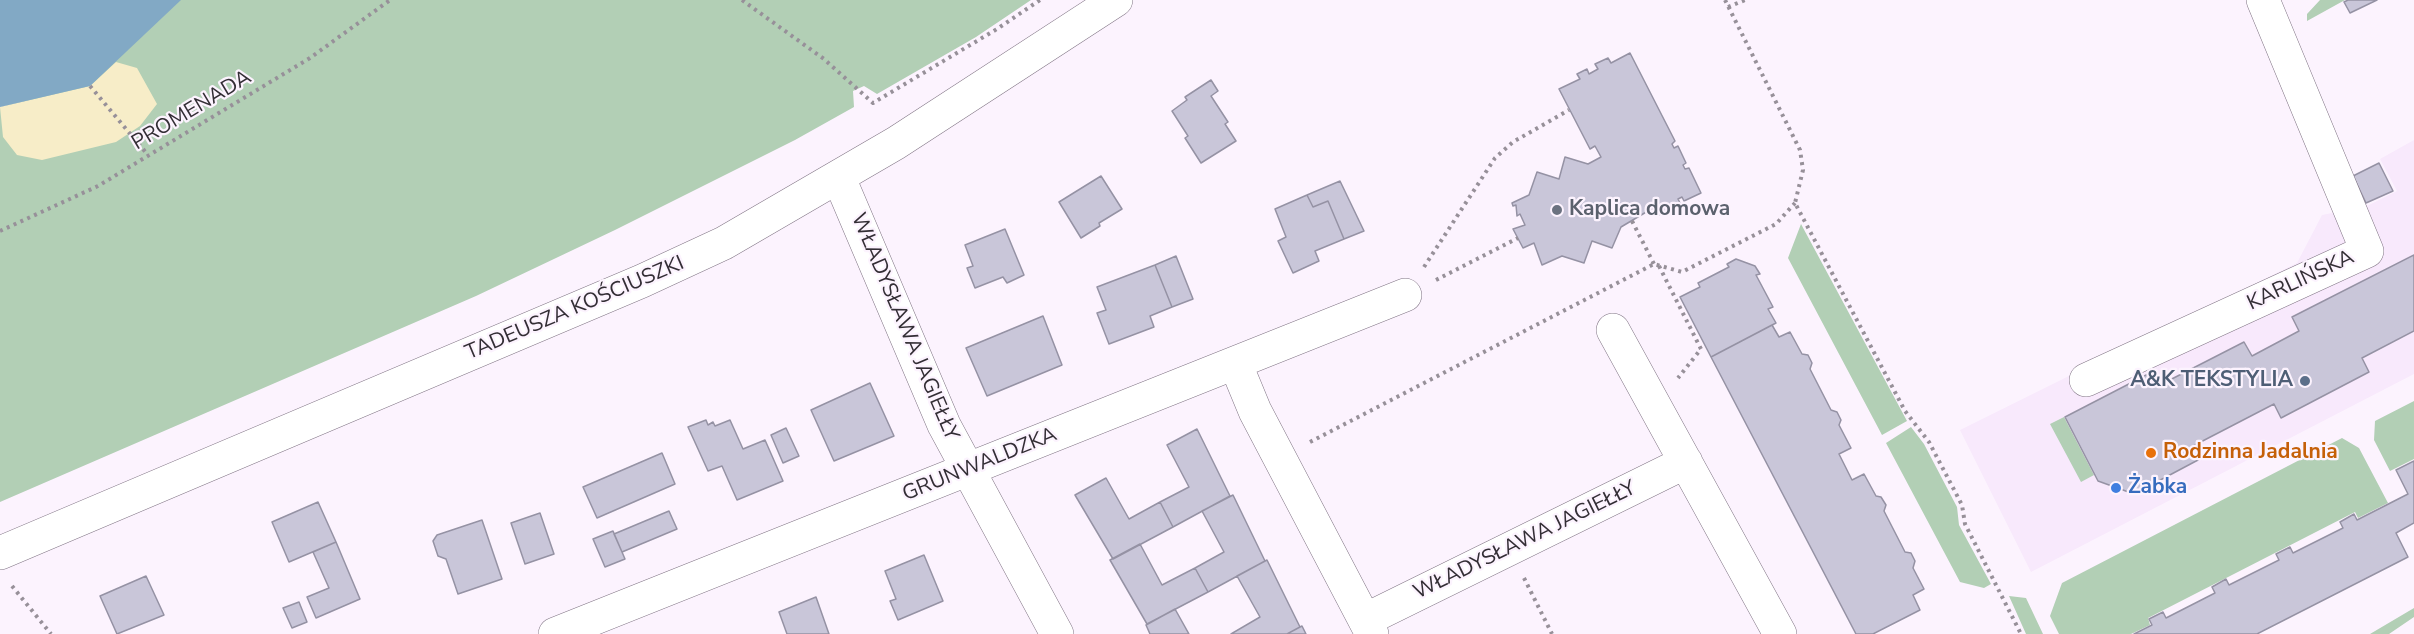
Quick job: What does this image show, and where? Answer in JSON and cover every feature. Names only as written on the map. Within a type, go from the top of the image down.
[{"type":"street","name":"TADEUSZA KOŚCIUSZKI","points":[[0,553],[642,281],[724,243],[839,178],[1116,0]]},
{"type":"street","name":"KARLIŃSKA","points":[[2086,380],[2367,250],[2263,0]]},
{"type":"street","name":"WŁADYSŁAWA JAGIEŁŁY","points":[[839,178],[944,425],[1057,634]]},
{"type":"street","name":"GRUNWALDZKA","points":[[555,634],[1236,365],[1405,295]]},
{"type":"street","points":[[1613,330],[1780,634]]},
{"type":"street","name":"WŁADYSŁAWA JAGIEŁŁY","points":[[1236,365],[1249,399],[1368,627],[1510,547],[1686,462]]},
{"type":"path","name":"PROMENADA","points":[[0,231],[55,208],[148,155],[310,58],[390,0]]},
{"type":"path","points":[[742,0],[824,59],[873,103],[997,29],[1040,0]]},
{"type":"path","points":[[1280,458],[1656,265],[1682,272],[1776,224],[1795,203],[1803,170],[1800,150],[1725,0]]},
{"type":"path","points":[[1728,7],[1745,0]]},
{"type":"path","points":[[90,86],[148,155]]},
{"type":"path","points":[[1405,295],[1495,158],[1513,142],[1569,110]]},
{"type":"path","points":[[1795,203],[1905,411],[1929,442],[1962,505],[1965,524],[2021,634]]},
{"type":"path","points":[[1632,221],[1701,349],[1678,377],[1683,388]]},
{"type":"path","points":[[1405,295],[1518,238]]},
{"type":"path","points":[[1510,547],[1552,634]]},
{"type":"path","points":[[12,586],[51,634]]},
{"type":"shaded area","points":[[2414,140],[2414,374],[2031,572],[1960,430],[2297,263],[2322,215],[2367,206],[2397,191],[2380,159]]},
{"type":"green space","points":[[85,0],[1031,0],[976,37],[877,94],[864,86],[853,91],[854,107],[795,140],[615,230],[476,296],[0,502],[0,107],[39,97]]},
{"type":"green space","points":[[2320,0],[2345,0],[2307,21],[2307,14]]},
{"type":"green space","points":[[1801,224],[1907,421],[1882,435],[1788,258]]},
{"type":"green space","points":[[2414,401],[2414,459],[2390,471],[2374,440],[2375,421]]},
{"type":"green space","points":[[2064,417],[2094,475],[2081,482],[2050,424]]},
{"type":"green space","points":[[1911,427],[1924,444],[1957,507],[1959,525],[1991,584],[1984,588],[1960,582],[1886,443]]},
{"type":"green space","points":[[2342,438],[2359,448],[2388,503],[2358,518],[2355,512],[2148,618],[2150,625],[2131,634],[2059,634],[2050,616],[2062,583]]},
{"type":"green space","points":[[2009,596],[2026,598],[2043,634],[2026,634]]},
{"type":"green space","points":[[2414,608],[2414,617],[2389,634],[2370,634]]},
{"type":"sand","points":[[116,62],[137,68],[157,104],[140,126],[116,142],[42,160],[17,155],[3,137],[0,107],[90,86]]},
{"type":"water","points":[[0,0],[181,0],[90,86],[0,107]]},
{"type":"building","points":[[2377,0],[2350,13],[2344,2]]},
{"type":"building","points":[[1630,53],[1675,141],[1672,144],[1674,148],[1678,146],[1686,163],[1683,165],[1685,169],[1689,168],[1701,193],[1684,201],[1682,197],[1678,199],[1683,209],[1670,214],[1668,211],[1656,216],[1653,208],[1621,227],[1612,248],[1592,241],[1584,263],[1562,256],[1542,265],[1534,243],[1523,248],[1513,229],[1525,225],[1520,214],[1517,216],[1516,205],[1513,206],[1512,203],[1529,195],[1537,172],[1559,179],[1565,157],[1588,164],[1601,157],[1595,146],[1590,149],[1559,89],[1580,79],[1577,74],[1587,69],[1589,74],[1598,69],[1595,64],[1608,58],[1611,63]]},
{"type":"building","points":[[1211,80],[1218,91],[1211,96],[1228,122],[1225,124],[1236,141],[1201,163],[1172,111],[1187,100],[1185,97]]},
{"type":"building","points":[[2379,163],[2393,191],[2366,203],[2353,176]]},
{"type":"building","points":[[1101,176],[1122,209],[1099,223],[1100,226],[1081,238],[1059,202]]},
{"type":"building","points":[[1340,181],[1364,231],[1344,239],[1328,201],[1313,207],[1307,195]]},
{"type":"building","points":[[1307,195],[1313,207],[1328,201],[1344,239],[1315,251],[1319,261],[1293,273],[1278,241],[1286,237],[1275,209]]},
{"type":"building","points":[[1005,229],[1024,275],[1007,283],[1003,277],[975,288],[967,268],[973,266],[965,245]]},
{"type":"building","points":[[2414,255],[2414,331],[2362,358],[2369,372],[2281,418],[2274,404],[2191,447],[2198,460],[2134,494],[2098,481],[2065,417],[2152,372],[2160,385],[2244,342],[2252,356],[2299,331],[2292,317]]},
{"type":"building","points":[[1176,256],[1193,299],[1172,307],[1155,265]]},
{"type":"building","points":[[1736,259],[1755,266],[1760,274],[1756,275],[1773,307],[1768,309],[1776,323],[1711,357],[1680,297],[1700,287],[1698,283],[1729,267],[1727,264]]},
{"type":"building","points":[[1155,265],[1172,307],[1150,316],[1154,327],[1109,344],[1097,313],[1106,310],[1097,287]]},
{"type":"building","points":[[1043,316],[1062,365],[987,396],[966,348]]},
{"type":"building","points":[[1772,325],[1779,337],[1790,332],[1802,354],[1808,355],[1812,363],[1810,369],[1831,410],[1837,412],[1841,420],[1839,425],[1851,448],[1839,454],[1852,480],[1864,474],[1876,496],[1881,497],[1886,505],[1884,511],[1905,552],[1911,553],[1915,561],[1913,568],[1924,589],[1913,595],[1920,610],[1873,634],[1856,634],[1711,357]]},
{"type":"building","points":[[870,383],[894,436],[834,461],[811,410]]},
{"type":"building","points":[[706,420],[708,425],[713,422],[715,426],[730,420],[743,449],[765,440],[783,481],[737,500],[722,466],[708,471],[688,427]]},
{"type":"building","points":[[786,428],[799,456],[783,463],[771,435]]},
{"type":"building","points":[[1197,429],[1230,496],[1173,527],[1160,502],[1189,487],[1167,445]]},
{"type":"building","points":[[662,453],[675,484],[597,518],[583,487]]},
{"type":"building","points":[[2414,461],[2414,523],[2396,533],[2408,557],[2257,634],[2134,634],[2152,625],[2149,619],[2163,612],[2166,618],[2215,593],[2212,587],[2226,579],[2229,585],[2279,560],[2276,554],[2290,547],[2293,553],[2343,528],[2340,522],[2354,514],[2357,520],[2408,494],[2396,470]]},
{"type":"building","points":[[1106,478],[1129,519],[1160,502],[1173,527],[1113,559],[1075,495]]},
{"type":"building","points":[[1233,495],[1265,561],[1208,592],[1195,568],[1224,552],[1202,511]]},
{"type":"building","points":[[318,502],[336,542],[289,562],[272,522]]},
{"type":"building","points":[[669,511],[677,529],[622,552],[614,534]]},
{"type":"building","points":[[540,513],[554,554],[525,564],[511,523]]},
{"type":"building","points":[[482,520],[502,579],[458,594],[446,559],[438,556],[433,541],[437,535]]},
{"type":"building","points":[[613,531],[625,559],[605,567],[593,539]]},
{"type":"building","points":[[336,542],[360,599],[316,618],[307,597],[329,588],[313,552]]},
{"type":"building","points":[[1140,544],[1162,585],[1195,568],[1208,592],[1147,624],[1110,560]]},
{"type":"building","points":[[924,555],[943,601],[898,620],[890,601],[896,599],[885,571]]},
{"type":"building","points":[[1267,560],[1300,627],[1287,634],[1231,634],[1260,617],[1237,576]]},
{"type":"building","points":[[146,576],[164,615],[117,634],[100,596]]},
{"type":"building","points":[[816,597],[829,634],[787,634],[779,612]]},
{"type":"building","points":[[299,602],[307,622],[292,628],[283,608]]},
{"type":"building","points":[[1175,609],[1189,634],[1150,634],[1146,625]]},
{"type":"building","points":[[1302,626],[1306,634],[1287,634],[1300,627]]},
{"type":"place","name":"Kaplica domowa","points":[[1557,210]]},
{"type":"place","name":"A&K TEKSTYLIA","points":[[2305,381]]},
{"type":"place","name":"Rodzinna Jadalnia","points":[[2151,453]]},
{"type":"place","name":"Żabka","points":[[2116,488]]}]
